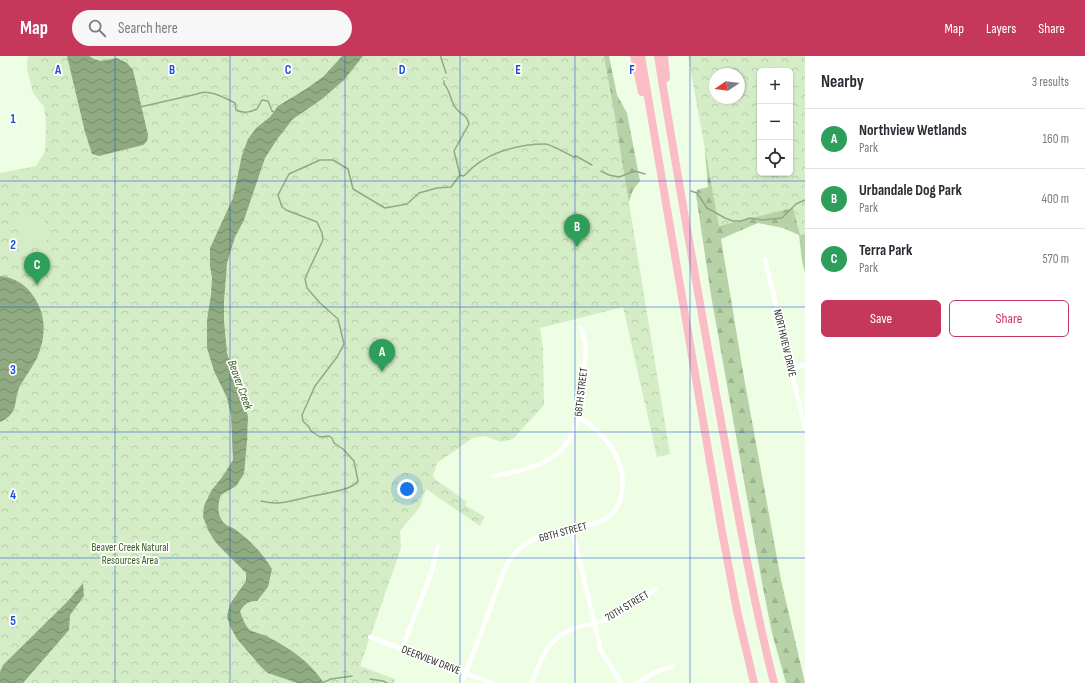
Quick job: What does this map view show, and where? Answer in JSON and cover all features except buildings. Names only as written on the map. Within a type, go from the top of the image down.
[{"type":"highway","points":[[634,56],[661,174]]},
{"type":"highway","points":[[641,56],[721,526],[737,611],[754,683]]},
{"type":"highway","points":[[658,56],[737,508],[763,639],[774,683]]},
{"type":"highway","points":[[664,56],[667,82],[666,105]]},
{"type":"street","name":"NORTHVIEW DRIVE","points":[[765,259],[805,428]]},
{"type":"street","name":"68TH STREET","points":[[493,476],[525,471],[534,468],[550,459],[569,439],[579,417],[586,345],[580,328]]},
{"type":"street","points":[[791,368],[805,365]]},
{"type":"street","name":"69TH STREET","points":[[462,683],[504,570],[510,559],[521,547],[536,538],[596,523],[607,518],[616,509],[619,503],[623,486],[622,468],[613,450],[600,433],[579,417]]},
{"type":"street","points":[[572,529],[601,651],[621,683]]},
{"type":"street","points":[[402,649],[431,573],[438,546]]},
{"type":"street","name":"70TH STREET","points":[[532,683],[542,656],[556,639],[571,630],[614,616],[656,589]]},
{"type":"street","name":"DEERVIEW DRIVE","points":[[370,637],[492,683]]},
{"type":"street","points":[[637,683],[656,672],[672,666]]},
{"type":"green space","name":"Beaver Creek Natural Resources Area","points":[[28,56],[604,56],[670,454],[657,457],[623,307],[540,328],[543,348],[544,405],[513,439],[501,442],[485,436],[473,438],[437,463],[433,476],[467,502],[465,505],[485,517],[480,526],[426,489],[420,507],[400,531],[401,548],[360,666],[395,679],[394,683],[0,683],[0,173],[36,166],[45,151],[46,124],[44,107],[33,93],[27,69]]},
{"type":"green space","points":[[573,56],[609,56],[617,95],[627,113],[640,181],[633,190],[627,207]]},
{"type":"green space","points":[[688,56],[805,56],[805,234],[800,235],[793,208],[719,226]]},
{"type":"green space","points":[[708,148],[757,172],[757,176],[774,176],[805,183],[805,273],[799,235],[783,228],[758,223],[721,239],[743,372],[781,580],[805,683],[786,683],[772,633],[763,588],[711,295],[696,195],[697,190],[708,187],[705,152]]},
{"type":"green space","points":[[43,215],[48,240],[22,245],[17,221]]},
{"type":"water","points":[[67,56],[89,56],[101,61],[117,58],[127,63],[133,70],[148,135],[147,141],[143,145],[99,156],[92,154],[85,132]]},
{"type":"water","points":[[342,56],[363,56],[344,80],[322,99],[293,119],[265,158],[244,220],[235,237],[227,263],[224,301],[227,353],[248,416],[244,474],[236,486],[221,495],[218,506],[219,514],[220,518],[225,524],[235,529],[256,548],[272,569],[268,587],[257,601],[247,603],[240,611],[247,626],[250,630],[276,641],[299,656],[312,668],[324,683],[297,683],[268,673],[237,639],[230,626],[227,616],[230,604],[246,581],[246,573],[217,544],[209,532],[203,517],[204,506],[211,491],[233,460],[231,415],[227,398],[214,371],[207,348],[207,320],[212,278],[210,248],[233,198],[242,155],[248,139],[256,128],[270,117],[278,106],[324,76]]},
{"type":"water","points":[[0,276],[17,281],[28,289],[40,309],[44,325],[42,343],[36,360],[20,386],[11,415],[0,422]]},
{"type":"water","points":[[83,583],[84,596],[70,615],[69,630],[23,683],[0,683],[0,672],[3,665],[68,601]]},
{"type":"waterway","points":[[441,56],[446,73]]},
{"type":"waterway","points":[[261,501],[271,503],[289,502],[343,490],[358,481],[354,461],[343,449],[334,443],[332,438],[329,436],[320,437],[311,431],[303,421],[302,415],[315,386],[337,357],[344,344],[338,319],[320,303],[307,288],[305,279],[323,240],[322,233],[317,222],[282,207],[278,195],[289,174],[320,160],[333,160],[348,169],[353,189],[385,208],[407,204],[419,193],[437,188],[451,187],[460,175],[454,151],[469,124],[465,116],[455,107],[444,81]]},
{"type":"waterway","points":[[140,107],[206,92],[216,94],[235,103],[236,110],[242,112],[249,112],[257,109],[262,100],[268,101],[272,111],[276,113]]},
{"type":"waterway","points":[[460,175],[465,175],[482,161],[502,151],[535,144],[548,144],[574,157],[576,156],[592,165]]},
{"type":"waterway","points":[[601,171],[609,175],[619,177],[635,171],[645,174]]},
{"type":"waterway","points":[[691,191],[697,193],[707,208],[733,221],[741,221],[750,218],[762,220],[782,218],[796,204],[805,200]]},
{"type":"waterway","points":[[322,683],[331,679],[352,676]]},
{"type":"waterway","points":[[370,679],[387,683]]},
{"type":"place","name":"Urbandale Dog Park","points":[[577,247]]},
{"type":"place","name":"Terra Park","points":[[37,285]]},
{"type":"place","name":"Northview Wetlands","points":[[382,372]]},
{"type":"water label","name":"Beaver Creek","points":[[240,385]]}]
